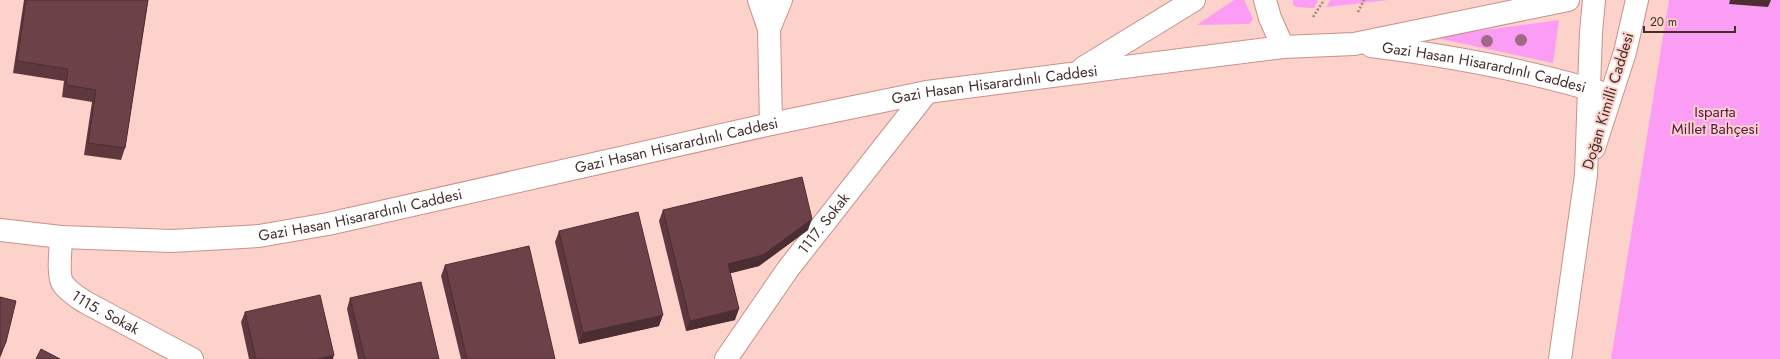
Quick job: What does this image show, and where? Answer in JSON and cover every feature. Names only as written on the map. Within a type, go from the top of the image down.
[{"type":"street","points":[[759,0],[769,29],[770,124]]},
{"type":"street","points":[[769,29],[781,0]]},
{"type":"street","points":[[1076,72],[1194,0]]},
{"type":"street","points":[[1265,0],[1283,47]]},
{"type":"street","name":"Gazi Hasan Hisarardınlı Caddesi","points":[[0,230],[61,237],[172,241],[259,236],[328,224],[770,124],[927,92],[1283,47],[1354,44],[1568,0]]},
{"type":"street","name":"Doğan Kimilli Caddesi","points":[[1560,359],[1585,178],[1591,32],[1594,0]]},
{"type":"street","name":"Doğan Kimilli Caddesi","points":[[1585,178],[1625,52],[1637,0]]},
{"type":"street","name":"Gazi Hasan Hisarardınlı Caddesi","points":[[1354,44],[1450,56],[1558,79],[1612,95]]},
{"type":"street","name":"1117. Sokak","points":[[726,359],[788,269],[927,92]]},
{"type":"street","name":"1115. Sokak","points":[[61,237],[60,273],[62,283],[70,291],[85,302],[192,359]]},
{"type":"path","points":[[1313,17],[1324,0]]},
{"type":"path","points":[[1358,12],[1364,0]]},
{"type":"green space","points":[[1234,0],[1244,0],[1253,19],[1249,24],[1197,25]]},
{"type":"green space","points":[[1293,0],[1318,0],[1314,8],[1297,7],[1293,5]]},
{"type":"green space","points":[[1331,0],[1388,0],[1326,7]]},
{"type":"green space","name":"Isparta Millet Bahçesi","points":[[1669,0],[1780,0],[1780,359],[1611,359]]},
{"type":"green space","points":[[1559,20],[1553,63],[1432,37]]},
{"type":"building","points":[[26,0],[148,0],[125,148],[88,143],[96,90],[66,85],[68,69],[17,61]]},
{"type":"building","points":[[802,177],[812,219],[763,255],[728,264],[739,309],[690,321],[663,210]]},
{"type":"building","points":[[638,212],[663,315],[583,333],[559,231]]},
{"type":"building","points":[[529,246],[555,359],[467,359],[445,265]]},
{"type":"building","points":[[421,282],[439,359],[365,359],[350,298]]},
{"type":"building","points":[[320,295],[334,355],[318,359],[256,359],[245,312]]},
{"type":"building","points":[[0,297],[16,301],[6,342],[0,355]]},
{"type":"building","points":[[41,349],[60,359],[36,359]]}]
